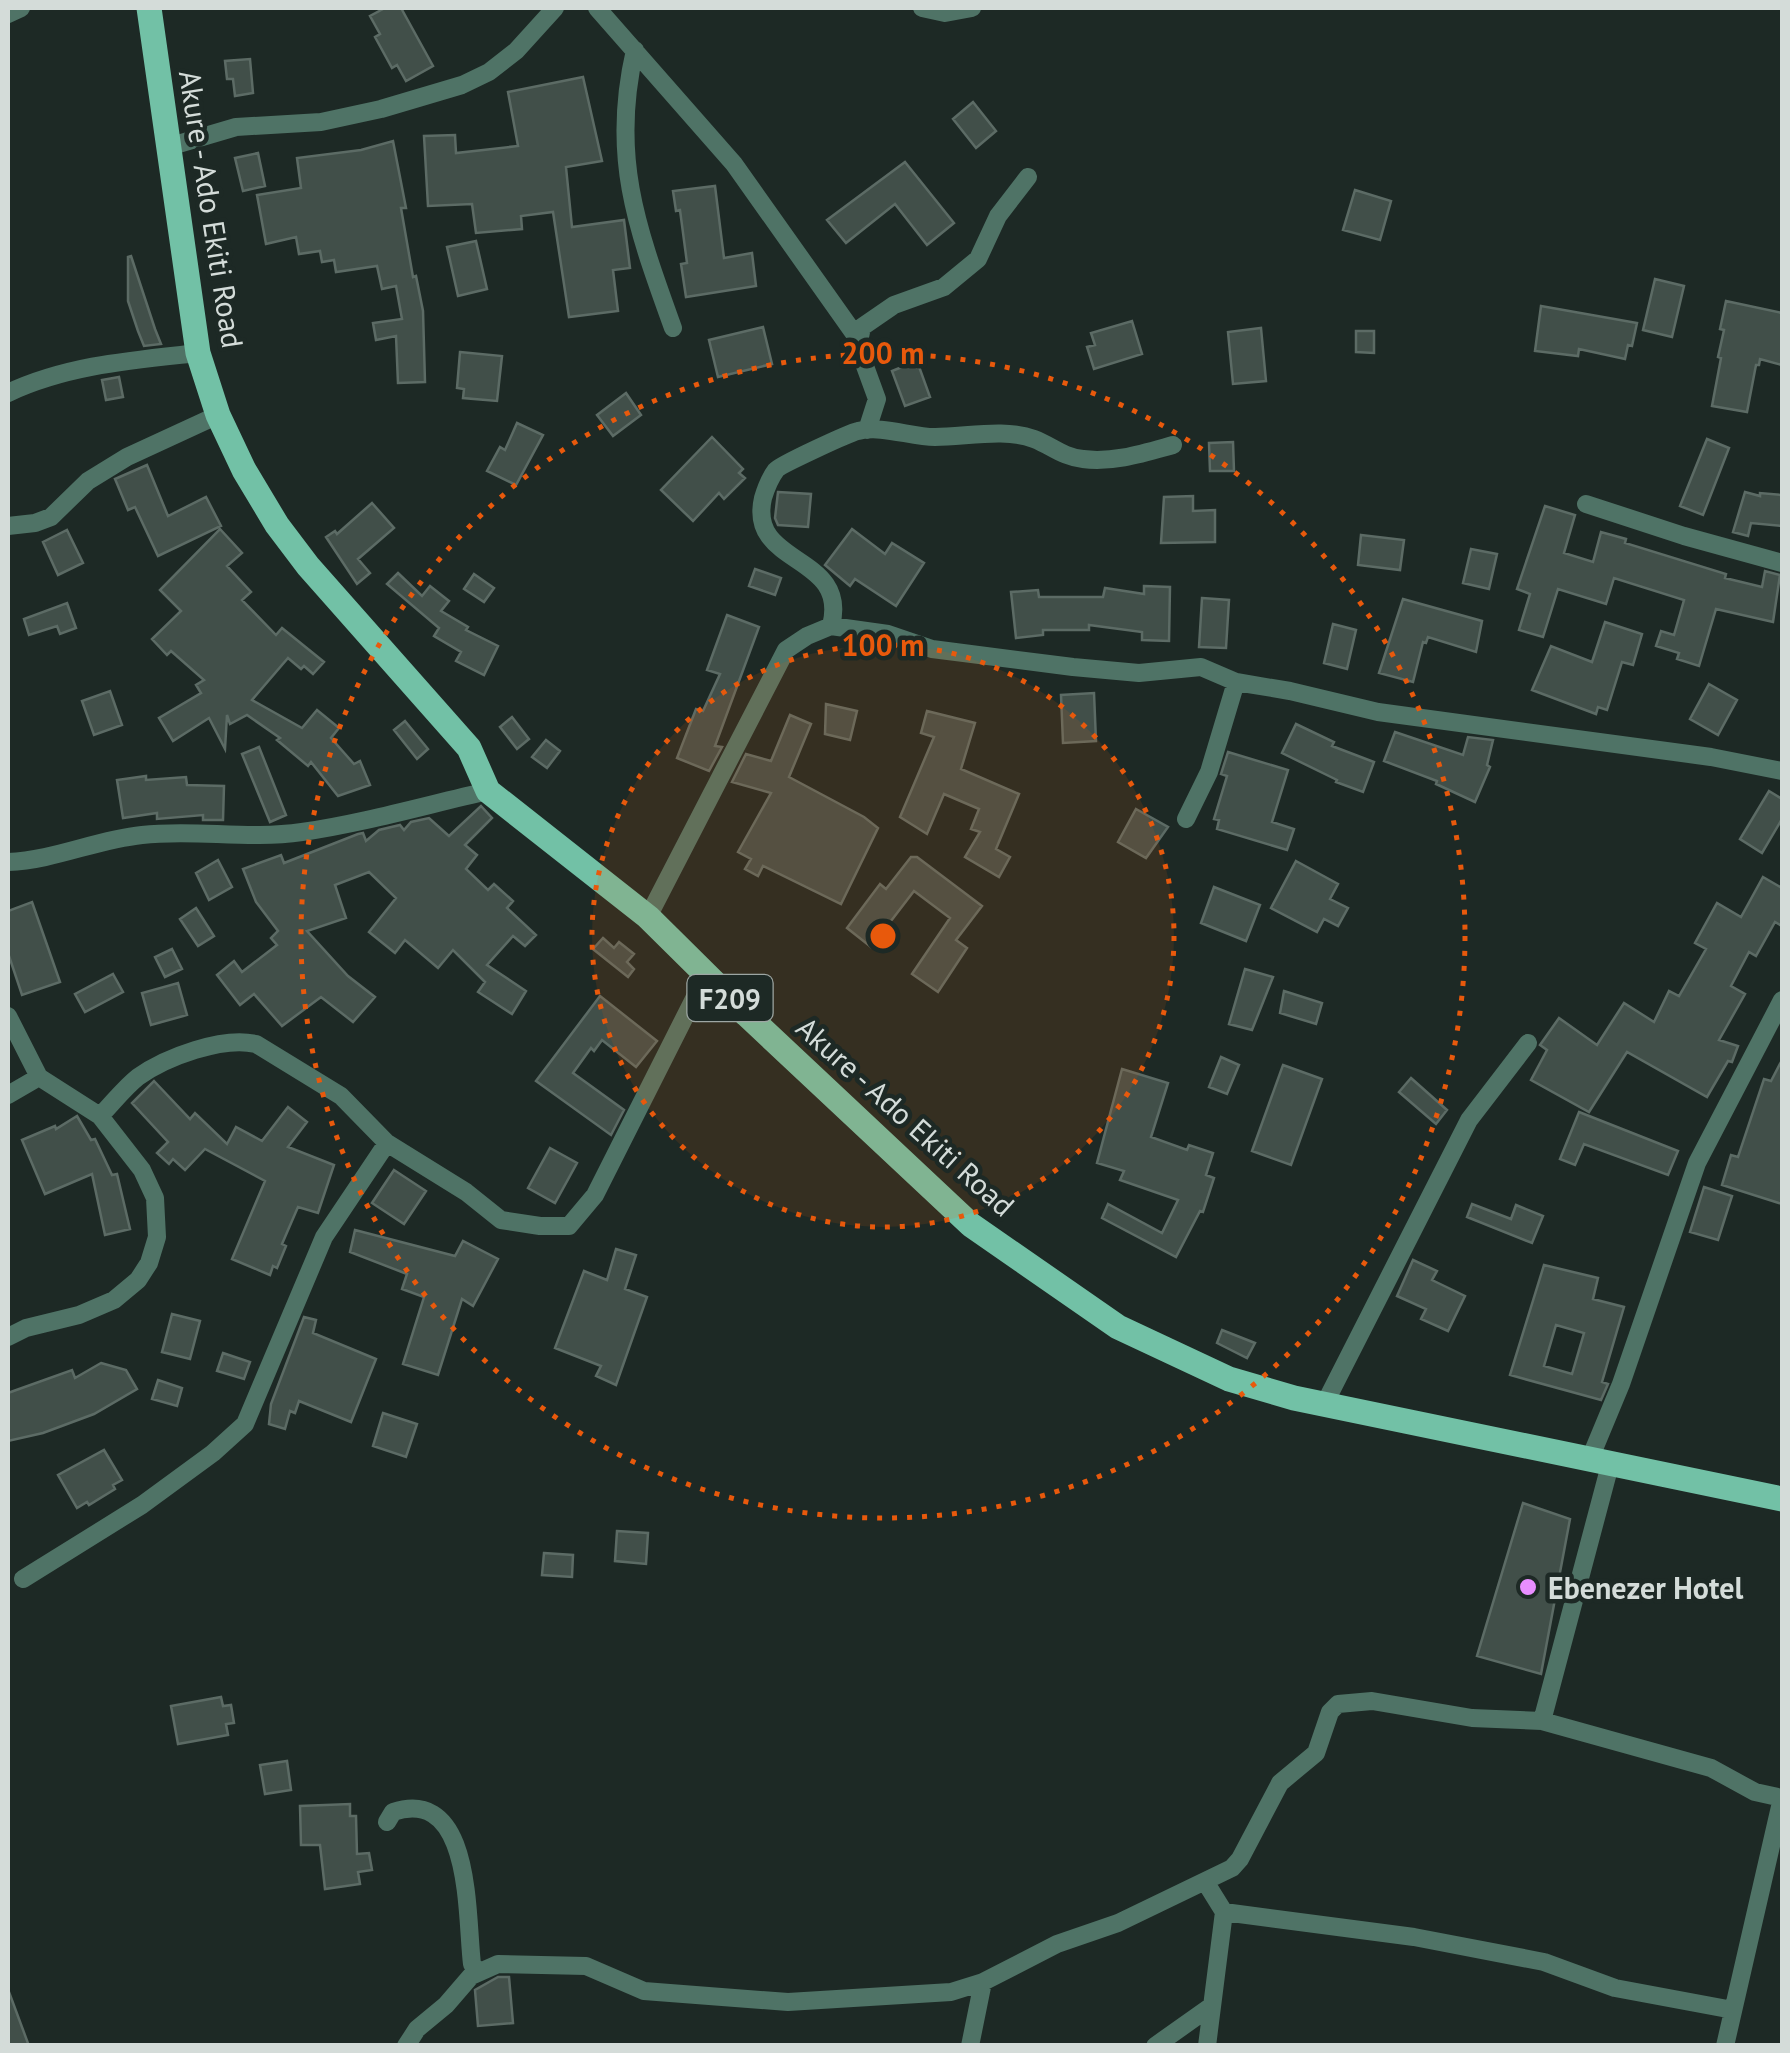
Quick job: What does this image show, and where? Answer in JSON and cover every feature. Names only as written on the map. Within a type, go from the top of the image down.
[{"type":"main road","name":"Akure - Ado Ekiti Road","points":[[149,8],[198,353],[218,415],[244,470],[277,525],[308,566],[469,748],[488,791],[648,917],[972,1225],[1118,1326],[1229,1379],[1324,1405],[1356,1408],[1599,1463],[1782,1499]]},
{"type":"street","points":[[8,14],[21,8]]},
{"type":"street","points":[[168,147],[236,128],[321,122],[462,85],[489,72],[516,51],[555,8]]},
{"type":"street","points":[[597,8],[734,164],[858,338],[877,398],[867,430]]},
{"type":"street","points":[[922,8],[945,13],[972,8]]},
{"type":"street","points":[[635,50],[625,90],[624,158],[642,242],[673,328]]},
{"type":"street","points":[[858,338],[862,327],[894,305],[944,287],[978,258],[998,216],[1028,178]]},
{"type":"street","points":[[8,393],[49,377],[104,364],[198,353]]},
{"type":"street","points":[[8,526],[51,516],[88,481],[127,457],[218,415]]},
{"type":"street","points":[[831,626],[835,610],[825,580],[814,569],[784,553],[763,528],[766,486],[778,467],[867,430],[932,437],[988,434],[1033,438],[1057,454],[1081,460],[1107,460],[1173,445]]},
{"type":"street","points":[[1586,504],[1782,562]]},
{"type":"street","points":[[648,917],[786,650],[831,626],[888,634],[932,649],[1073,667],[1140,674],[1201,667],[1236,682],[1421,720],[1637,747],[1782,771]]},
{"type":"street","points":[[1186,819],[1210,772],[1236,682]]},
{"type":"street","points":[[8,862],[58,857],[94,844],[141,835],[249,837],[302,832],[488,791]]},
{"type":"street","points":[[100,1116],[139,1076],[192,1052],[242,1041],[256,1044],[340,1096],[387,1143],[466,1192],[500,1220],[569,1226],[594,1195],[615,1158],[706,975]]},
{"type":"street","points":[[1542,1721],[1599,1463],[1621,1384],[1697,1163],[1782,1000]]},
{"type":"street","points":[[8,1016],[39,1077],[100,1116],[142,1170],[155,1198],[156,1237],[150,1264],[114,1300],[79,1315],[26,1328],[8,1338]]},
{"type":"street","points":[[1324,1405],[1469,1120],[1528,1043]]},
{"type":"street","points":[[8,1095],[39,1077]]},
{"type":"street","points":[[23,1580],[142,1505],[213,1453],[245,1424],[324,1237],[387,1143]]},
{"type":"street","points":[[406,2046],[417,2029],[446,2006],[478,1971],[498,1964],[586,1966],[644,1991],[788,2002],[951,1992],[983,1982],[1057,1944],[1118,1923],[1206,1884],[1232,1868],[1280,1783],[1316,1753],[1330,1712],[1338,1704],[1372,1701],[1472,1718],[1542,1721],[1711,1768],[1743,1786],[1782,1798],[1725,2046]]},
{"type":"street","points":[[386,1822],[392,1812],[406,1808],[435,1815],[448,1828],[458,1846],[472,1964],[478,1971]]},
{"type":"street","points":[[1206,1884],[1224,1912],[1207,2046]]},
{"type":"street","points":[[1224,1912],[1414,1937],[1544,1962],[1615,1988],[1732,2010]]},
{"type":"street","points":[[970,2046],[983,1982]]},
{"type":"street","points":[[1155,2046],[1210,2007]]},
{"type":"building","points":[[385,8],[401,8],[433,66],[406,81],[397,65],[392,68],[375,37],[380,34],[370,16]]},
{"type":"building","points":[[250,59],[253,93],[235,96],[233,79],[227,79],[225,61]]},
{"type":"building","points":[[583,77],[602,161],[566,167],[572,227],[624,220],[630,268],[613,270],[618,311],[569,317],[553,212],[521,216],[522,229],[476,233],[472,204],[428,206],[424,136],[455,135],[456,153],[518,146],[508,92]]},
{"type":"building","points":[[973,102],[996,131],[976,148],[953,119]]},
{"type":"building","points":[[393,141],[406,208],[401,208],[413,277],[416,276],[423,311],[425,382],[398,383],[396,336],[376,340],[373,323],[402,319],[396,286],[382,289],[377,266],[336,272],[334,260],[322,262],[320,251],[299,254],[296,237],[266,244],[257,195],[301,188],[297,158],[361,150]]},
{"type":"building","points":[[258,153],[265,186],[243,191],[235,158]]},
{"type":"building","points":[[905,162],[954,223],[927,245],[895,204],[846,243],[827,220]]},
{"type":"building","points":[[715,186],[724,258],[752,253],[756,286],[686,297],[681,264],[687,263],[680,210],[676,211],[673,191]]},
{"type":"building","points":[[1355,190],[1391,201],[1380,240],[1343,230]]},
{"type":"building","points":[[476,241],[487,289],[458,296],[447,247]]},
{"type":"building","points":[[131,256],[161,344],[144,346],[138,331],[128,301]]},
{"type":"building","points":[[1655,279],[1684,286],[1672,337],[1643,330]]},
{"type":"building","points":[[1726,301],[1782,313],[1782,365],[1760,359],[1747,412],[1712,406]]},
{"type":"building","points":[[1541,306],[1637,323],[1632,346],[1628,345],[1625,359],[1579,349],[1578,356],[1535,351]]},
{"type":"building","points":[[1132,321],[1142,354],[1094,369],[1087,347],[1095,345],[1091,333]]},
{"type":"building","points":[[763,327],[772,364],[718,377],[709,340]]},
{"type":"building","points":[[1261,328],[1266,381],[1233,384],[1228,332]]},
{"type":"building","points":[[1356,331],[1374,331],[1374,353],[1356,352]]},
{"type":"building","points":[[460,352],[502,356],[497,401],[463,398],[464,389],[457,388]]},
{"type":"building","points":[[917,361],[930,397],[905,406],[892,371]]},
{"type":"building","points":[[119,377],[123,397],[106,400],[102,380]]},
{"type":"building","points":[[626,393],[641,415],[613,436],[597,415]]},
{"type":"building","points":[[517,423],[543,435],[516,485],[487,471],[500,447],[505,450]]},
{"type":"building","points":[[712,437],[743,469],[739,473],[745,478],[724,499],[719,493],[693,521],[661,490]]},
{"type":"building","points":[[1707,439],[1729,448],[1703,515],[1680,506]]},
{"type":"building","points":[[1233,442],[1234,471],[1210,471],[1209,443]]},
{"type":"building","points":[[147,465],[168,516],[206,497],[221,526],[158,556],[135,507],[128,510],[115,479]]},
{"type":"building","points":[[778,492],[811,494],[808,527],[778,525]]},
{"type":"building","points":[[1745,492],[1782,495],[1782,526],[1751,523],[1748,536],[1733,532]]},
{"type":"building","points":[[1193,496],[1193,511],[1215,510],[1215,542],[1161,543],[1164,497]]},
{"type":"building","points":[[372,503],[394,528],[358,559],[370,573],[357,584],[326,537],[335,531],[337,534]]},
{"type":"building","points":[[1545,506],[1575,515],[1564,553],[1593,562],[1601,532],[1726,574],[1725,578],[1762,587],[1765,571],[1780,575],[1773,622],[1716,609],[1699,666],[1677,659],[1679,653],[1656,646],[1661,631],[1674,635],[1684,600],[1614,578],[1606,604],[1558,589],[1543,637],[1519,630],[1530,594],[1517,589]]},
{"type":"building","points":[[220,529],[242,553],[227,566],[251,592],[242,600],[276,635],[282,628],[324,662],[313,674],[288,658],[252,700],[302,728],[317,710],[339,728],[331,738],[354,764],[360,761],[370,785],[338,796],[311,762],[308,766],[277,740],[280,738],[247,715],[230,724],[227,715],[225,749],[209,718],[173,741],[159,718],[201,693],[196,685],[204,680],[171,651],[167,655],[152,639],[181,611],[160,590]]},
{"type":"building","points":[[852,529],[885,554],[892,543],[924,563],[896,606],[855,579],[850,586],[825,565]]},
{"type":"building","points":[[67,530],[83,563],[58,575],[43,542]]},
{"type":"building","points":[[1361,535],[1404,540],[1400,570],[1358,565]]},
{"type":"building","points":[[1471,549],[1497,554],[1489,589],[1463,583]]},
{"type":"building","points":[[755,569],[781,578],[775,595],[749,586]]},
{"type":"building","points":[[398,573],[422,596],[430,586],[449,601],[441,611],[468,627],[466,630],[498,646],[484,675],[456,661],[461,652],[434,636],[439,628],[387,584]]},
{"type":"building","points":[[474,574],[494,588],[484,602],[464,589]]},
{"type":"building","points":[[1144,586],[1170,587],[1169,641],[1142,640],[1142,632],[1089,625],[1089,630],[1043,630],[1043,635],[1016,638],[1011,592],[1038,590],[1039,597],[1103,597],[1105,588],[1144,594]]},
{"type":"building","points":[[1202,598],[1229,600],[1226,648],[1199,647]]},
{"type":"building","points":[[1403,599],[1482,621],[1476,652],[1428,637],[1423,642],[1413,682],[1379,673]]},
{"type":"building","points":[[67,603],[76,628],[60,634],[57,626],[29,635],[24,619]]},
{"type":"building","points":[[727,615],[759,627],[715,746],[722,747],[709,771],[677,758],[696,709],[703,711],[720,674],[707,670]]},
{"type":"building","points":[[1605,622],[1642,634],[1633,665],[1622,662],[1607,710],[1598,707],[1596,714],[1532,690],[1551,646],[1592,662]]},
{"type":"building","points":[[1333,624],[1356,630],[1347,669],[1324,663]]},
{"type":"building","points":[[1709,684],[1737,700],[1718,735],[1690,719]]},
{"type":"building","points":[[110,691],[122,725],[94,735],[82,701]]},
{"type":"building","points":[[1094,693],[1096,741],[1063,743],[1061,695]]},
{"type":"building","points":[[826,704],[857,711],[850,740],[825,734]]},
{"type":"building","points":[[927,711],[975,723],[961,769],[1019,794],[996,849],[1010,857],[999,877],[965,857],[980,832],[971,829],[979,809],[944,794],[927,834],[900,817],[934,737],[921,733]]},
{"type":"building","points":[[790,715],[811,724],[789,777],[878,828],[841,904],[763,866],[758,876],[745,869],[751,859],[738,852],[771,793],[732,782],[746,754],[771,761]]},
{"type":"building","points":[[512,717],[529,739],[517,749],[500,727]]},
{"type":"building","points":[[405,721],[428,749],[417,759],[394,730]]},
{"type":"building","points":[[1296,724],[1334,742],[1332,746],[1374,762],[1363,792],[1282,753]]},
{"type":"building","points":[[1395,732],[1463,755],[1468,737],[1493,740],[1487,765],[1490,767],[1475,802],[1436,784],[1437,781],[1384,761]]},
{"type":"building","points":[[546,740],[560,751],[547,768],[532,757]]},
{"type":"building","points":[[259,747],[286,815],[270,822],[242,754]]},
{"type":"building","points":[[1228,752],[1288,770],[1272,822],[1294,829],[1287,850],[1217,829],[1219,820],[1214,819],[1227,776],[1221,774]]},
{"type":"building","points":[[146,776],[146,780],[186,777],[187,785],[224,786],[223,820],[203,820],[203,815],[157,819],[157,813],[123,818],[117,780]]},
{"type":"building","points":[[1769,791],[1782,799],[1782,819],[1762,853],[1740,839]]},
{"type":"building","points":[[481,806],[492,818],[465,845],[477,855],[466,869],[488,890],[494,884],[513,901],[507,908],[536,935],[525,946],[513,936],[487,965],[526,991],[512,1014],[478,992],[485,982],[453,950],[438,968],[405,940],[395,953],[369,932],[396,898],[369,872],[335,885],[346,918],[307,931],[348,976],[375,997],[353,1022],[321,997],[282,1026],[254,994],[240,1005],[217,975],[234,961],[242,972],[277,945],[271,938],[278,931],[256,902],[243,869],[281,855],[284,863],[358,834],[363,833],[366,841],[379,830],[400,825],[404,830],[411,822],[429,818],[449,836]]},
{"type":"building","points":[[1136,809],[1168,827],[1146,858],[1118,842]]},
{"type":"building","points":[[911,857],[917,857],[982,906],[956,940],[967,948],[938,992],[912,974],[950,918],[914,891],[871,947],[847,928],[880,884],[886,889]]},
{"type":"building","points":[[218,860],[232,887],[209,900],[196,873]]},
{"type":"building","points":[[1296,861],[1338,884],[1330,899],[1348,908],[1338,926],[1324,919],[1317,932],[1271,908]]},
{"type":"building","points":[[1763,877],[1782,888],[1782,926],[1775,922],[1756,956],[1749,952],[1731,986],[1745,994],[1719,1040],[1738,1046],[1732,1062],[1728,1061],[1707,1097],[1627,1052],[1589,1112],[1531,1080],[1547,1050],[1540,1045],[1559,1018],[1597,1045],[1624,1003],[1654,1022],[1669,991],[1679,996],[1706,949],[1695,943],[1717,903],[1741,917]]},
{"type":"building","points":[[1214,887],[1260,905],[1246,941],[1201,923]]},
{"type":"building","points":[[32,902],[60,982],[22,995],[8,953],[8,911]]},
{"type":"building","points":[[196,908],[214,936],[198,946],[180,919]]},
{"type":"building","points":[[603,938],[614,948],[619,942],[634,954],[627,962],[634,969],[628,977],[593,949]]},
{"type":"building","points":[[172,949],[182,969],[165,977],[155,957]]},
{"type":"building","points":[[1245,969],[1273,977],[1252,1030],[1229,1024]]},
{"type":"building","points":[[113,974],[123,992],[85,1012],[75,994]]},
{"type":"building","points":[[178,983],[187,1015],[151,1025],[142,993]]},
{"type":"building","points":[[1284,991],[1322,1003],[1316,1024],[1280,1013]]},
{"type":"building","points":[[600,996],[657,1041],[636,1067],[602,1040],[573,1073],[624,1110],[611,1135],[536,1081]]},
{"type":"building","points":[[1221,1057],[1239,1065],[1227,1094],[1209,1087]]},
{"type":"building","points":[[1782,1060],[1782,1204],[1722,1185],[1731,1155],[1738,1157],[1764,1079],[1771,1081]]},
{"type":"building","points":[[1283,1065],[1322,1079],[1291,1165],[1252,1151]]},
{"type":"building","points":[[1122,1069],[1168,1083],[1151,1137],[1187,1150],[1189,1145],[1213,1153],[1206,1175],[1214,1178],[1203,1212],[1200,1211],[1176,1257],[1102,1218],[1108,1204],[1162,1233],[1178,1200],[1120,1180],[1124,1171],[1097,1163]]},
{"type":"building","points":[[1411,1078],[1447,1110],[1436,1124],[1399,1092]]},
{"type":"building","points":[[154,1081],[190,1119],[195,1113],[227,1144],[236,1127],[262,1141],[288,1107],[307,1122],[288,1147],[334,1165],[318,1213],[298,1207],[282,1244],[286,1246],[277,1268],[273,1266],[270,1275],[232,1259],[265,1181],[205,1149],[185,1170],[173,1159],[169,1164],[157,1153],[168,1142],[132,1103]]},
{"type":"building","points":[[1579,1112],[1678,1151],[1668,1175],[1584,1144],[1575,1165],[1560,1159]]},
{"type":"building","points":[[77,1116],[91,1140],[95,1139],[112,1175],[117,1174],[130,1229],[105,1235],[92,1174],[45,1194],[22,1140],[55,1126],[56,1129]]},
{"type":"building","points":[[550,1148],[577,1163],[555,1203],[528,1188]]},
{"type":"building","points":[[394,1170],[426,1191],[404,1224],[372,1203]]},
{"type":"building","points":[[1704,1187],[1732,1196],[1718,1240],[1690,1232]]},
{"type":"building","points":[[1472,1204],[1511,1219],[1516,1205],[1543,1216],[1532,1243],[1467,1217]]},
{"type":"building","points":[[355,1230],[455,1256],[463,1241],[498,1259],[473,1306],[462,1299],[438,1375],[403,1364],[424,1297],[402,1289],[407,1274],[350,1252]]},
{"type":"building","points":[[616,1249],[636,1255],[625,1289],[647,1297],[616,1385],[596,1376],[601,1366],[555,1348],[584,1271],[607,1280]]},
{"type":"building","points":[[1413,1260],[1437,1271],[1432,1280],[1465,1296],[1448,1331],[1421,1319],[1426,1309],[1397,1296]]},
{"type":"building","points":[[1544,1265],[1598,1278],[1593,1299],[1624,1307],[1602,1382],[1608,1384],[1601,1400],[1510,1375]],"holes":[[[1556,1325],[1584,1333],[1572,1374],[1544,1366]]]},
{"type":"building","points":[[172,1314],[200,1321],[190,1359],[162,1352]]},
{"type":"building","points":[[304,1317],[316,1320],[313,1333],[376,1359],[351,1422],[299,1401],[295,1413],[290,1411],[285,1429],[269,1424],[271,1404]]},
{"type":"building","points":[[1222,1330],[1255,1343],[1247,1358],[1217,1343]]},
{"type":"building","points":[[223,1353],[250,1362],[244,1379],[217,1371]]},
{"type":"building","points":[[101,1363],[126,1370],[137,1389],[94,1414],[8,1441],[8,1393],[72,1370],[75,1378]]},
{"type":"building","points":[[158,1380],[182,1388],[177,1406],[152,1399]]},
{"type":"building","points":[[383,1413],[417,1424],[406,1457],[373,1446]]},
{"type":"building","points":[[104,1450],[122,1480],[113,1485],[115,1489],[77,1508],[58,1475]]},
{"type":"building","name":"Ebenezer Hotel","points":[[1523,1503],[1570,1519],[1541,1674],[1477,1656]]},
{"type":"building","points":[[617,1531],[648,1533],[646,1564],[615,1561]]},
{"type":"building","points":[[544,1553],[573,1555],[572,1577],[542,1575]]},
{"type":"building","points":[[221,1697],[223,1706],[231,1705],[234,1723],[226,1724],[228,1735],[178,1744],[171,1706]]},
{"type":"building","points":[[287,1761],[291,1790],[265,1794],[260,1765]]},
{"type":"building","points":[[350,1804],[350,1816],[356,1816],[357,1854],[369,1853],[372,1870],[358,1872],[360,1884],[325,1889],[320,1845],[301,1845],[300,1806]]},
{"type":"building","points":[[498,1977],[509,1977],[513,2023],[478,2026],[475,1990]]},
{"type":"building","points":[[9,1992],[29,2046],[8,2046]]},
{"type":"place","name":"Ebenezer Hotel","points":[[1528,1587]]}]
